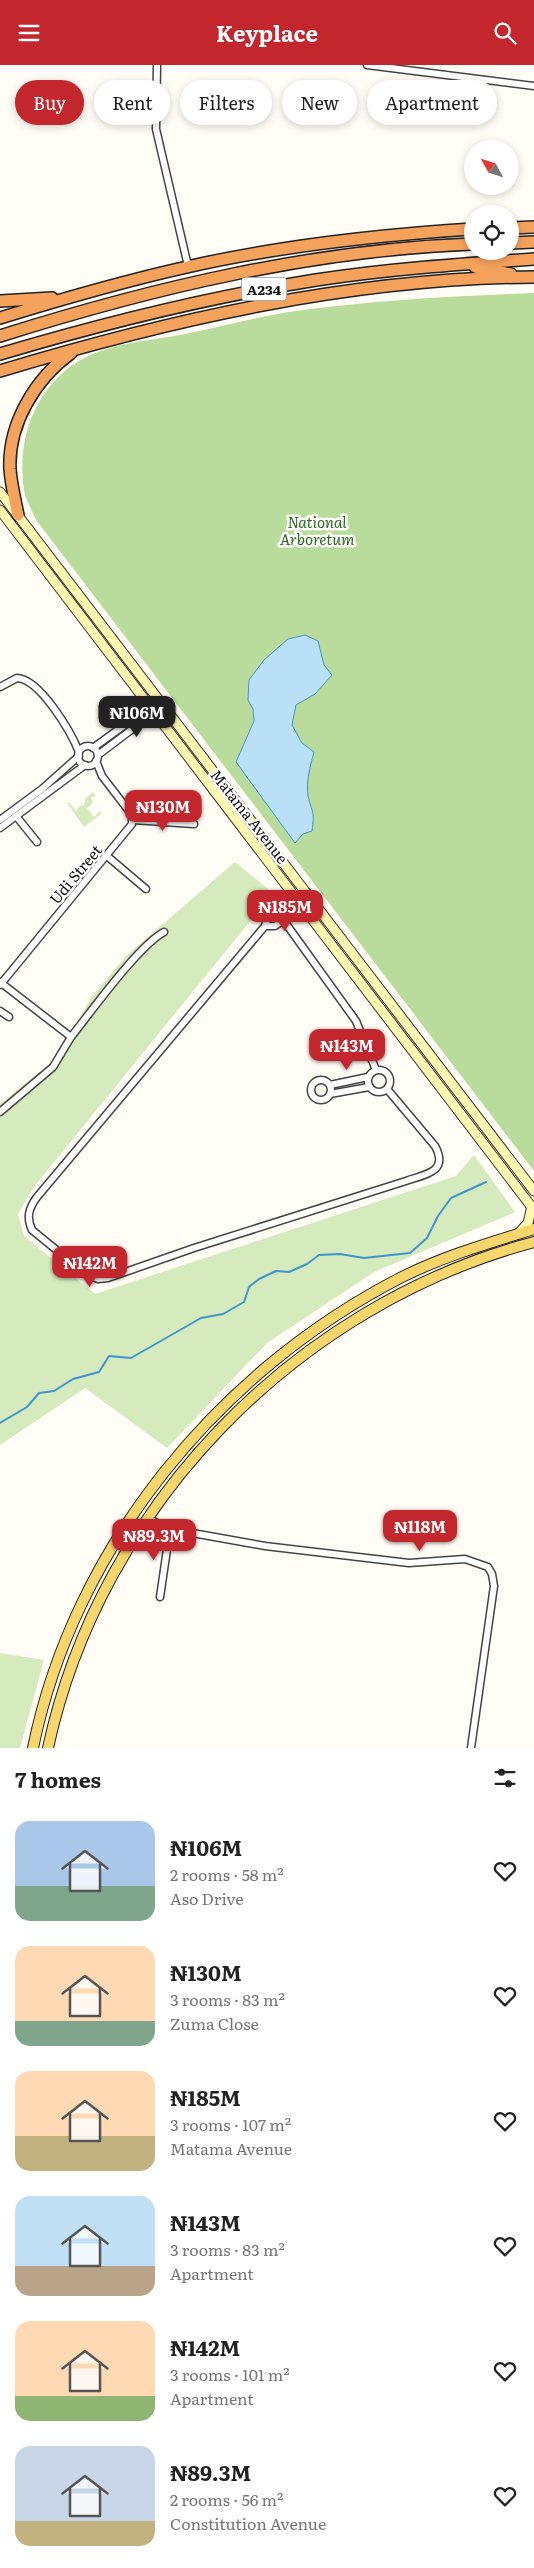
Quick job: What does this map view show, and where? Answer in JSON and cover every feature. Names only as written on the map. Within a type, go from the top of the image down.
[{"type":"highway","points":[[0,318],[188,266],[349,240],[464,230]]},
{"type":"highway","points":[[519,243],[534,242]]},
{"type":"highway","name":"A234","points":[[0,336],[114,301],[216,278],[366,254],[464,244]]},
{"type":"highway","name":"A234","points":[[0,354],[116,320],[242,293],[375,272],[534,259]]},
{"type":"highway","points":[[459,264],[532,277]]},
{"type":"highway","points":[[0,371],[139,331],[306,298],[384,287],[532,277]]},
{"type":"highway","points":[[0,301],[72,297]]},
{"type":"highway","points":[[18,515],[10,469],[11,446],[18,421],[41,381],[57,363],[75,349]]},
{"type":"main road","name":"Matama Avenue","points":[[0,492],[534,1191]]},
{"type":"main road","name":"Matama Avenue","points":[[0,510],[533,1208]]},
{"type":"main road","points":[[45,569],[54,562]]},
{"type":"main road","points":[[340,956],[349,949]]},
{"type":"main road","points":[[518,1234],[528,1223],[533,1208]]},
{"type":"main road","points":[[33,1748],[59,1661],[72,1627],[103,1566],[151,1488],[214,1414],[282,1354],[369,1295],[434,1262],[534,1229]]},
{"type":"main road","points":[[48,1748],[63,1691],[89,1623],[122,1558],[175,1479],[224,1423],[269,1382],[314,1348],[376,1307],[432,1277],[494,1252],[534,1242]]},
{"type":"street","points":[[157,65],[156,129],[188,266]]},
{"type":"street","points":[[367,65],[534,86]]},
{"type":"street","points":[[0,687],[17,678],[34,684],[74,739],[80,761],[102,776],[134,820],[194,824]]},
{"type":"street","points":[[0,828],[87,766],[161,703]]},
{"type":"street","points":[[0,820],[42,789],[79,754],[152,710]]},
{"type":"street","points":[[74,739],[90,747],[97,758],[102,776]]},
{"type":"street","points":[[16,816],[37,842]]},
{"type":"street","name":"Udi Street","points":[[0,983],[107,856],[134,820]]},
{"type":"street","points":[[107,856],[146,889]]},
{"type":"street","points":[[292,900],[268,917],[266,926],[38,1197],[28,1215],[32,1230],[86,1274],[98,1279],[108,1278],[194,1248],[406,1181],[436,1169],[440,1164],[440,1155],[435,1146],[387,1089]]},
{"type":"street","points":[[266,926],[275,926],[299,909]]},
{"type":"street","points":[[284,921],[356,1021],[376,1070]]},
{"type":"street","points":[[0,1112],[53,1067],[71,1037],[154,938],[164,932]]},
{"type":"street","points":[[0,983],[71,1037]]},
{"type":"street","points":[[0,1011],[9,1017]]},
{"type":"street","points":[[330,1085],[368,1077],[376,1070],[383,1070],[389,1075],[390,1082],[387,1089]]},
{"type":"street","points":[[368,1077],[369,1087]]},
{"type":"street","points":[[330,1095],[330,1085],[325,1080],[318,1080],[312,1084],[310,1090],[312,1097],[318,1100],[325,1099],[330,1095],[369,1087],[377,1092],[387,1089]]},
{"type":"street","points":[[148,1518],[170,1529],[244,1542],[386,1561],[428,1563],[449,1559],[465,1559],[488,1567],[494,1586],[471,1748]]},
{"type":"street","points":[[160,1597],[170,1529]]},
{"type":"green space","name":"National Arboretum","points":[[534,293],[534,1171],[36,520],[27,501],[22,472],[25,438],[37,406],[57,378],[70,367],[97,352],[125,344],[185,334],[296,311],[415,299]]},
{"type":"green space","points":[[93,792],[96,796],[91,797],[93,803],[87,808],[94,817],[100,811],[102,813],[84,827],[67,803],[69,802],[76,811],[81,805],[84,806],[85,799]]},
{"type":"green space","points":[[235,862],[273,893],[33,1188],[18,1214],[24,1236],[95,1294],[456,1176],[474,1155],[515,1212],[374,1272],[267,1343],[167,1448],[85,1388],[0,1445],[0,1104],[56,1059],[92,996],[127,955]]},
{"type":"green space","points":[[0,1653],[44,1660],[20,1748],[0,1748]]},
{"type":"water","points":[[305,635],[318,641],[324,665],[332,675],[315,694],[296,705],[292,725],[302,743],[314,752],[308,785],[308,796],[313,816],[312,831],[303,834],[295,843],[236,762],[254,721],[253,709],[248,700],[249,680],[264,660],[288,639]]},
{"type":"waterway","points":[[0,1423],[27,1407],[39,1393],[54,1391],[73,1379],[99,1372],[109,1356],[131,1358],[201,1318],[223,1314],[244,1302],[249,1287],[259,1279],[276,1271],[289,1272],[307,1264],[319,1255],[340,1254],[364,1258],[410,1253],[427,1238],[438,1216],[451,1198],[486,1182]]}]
